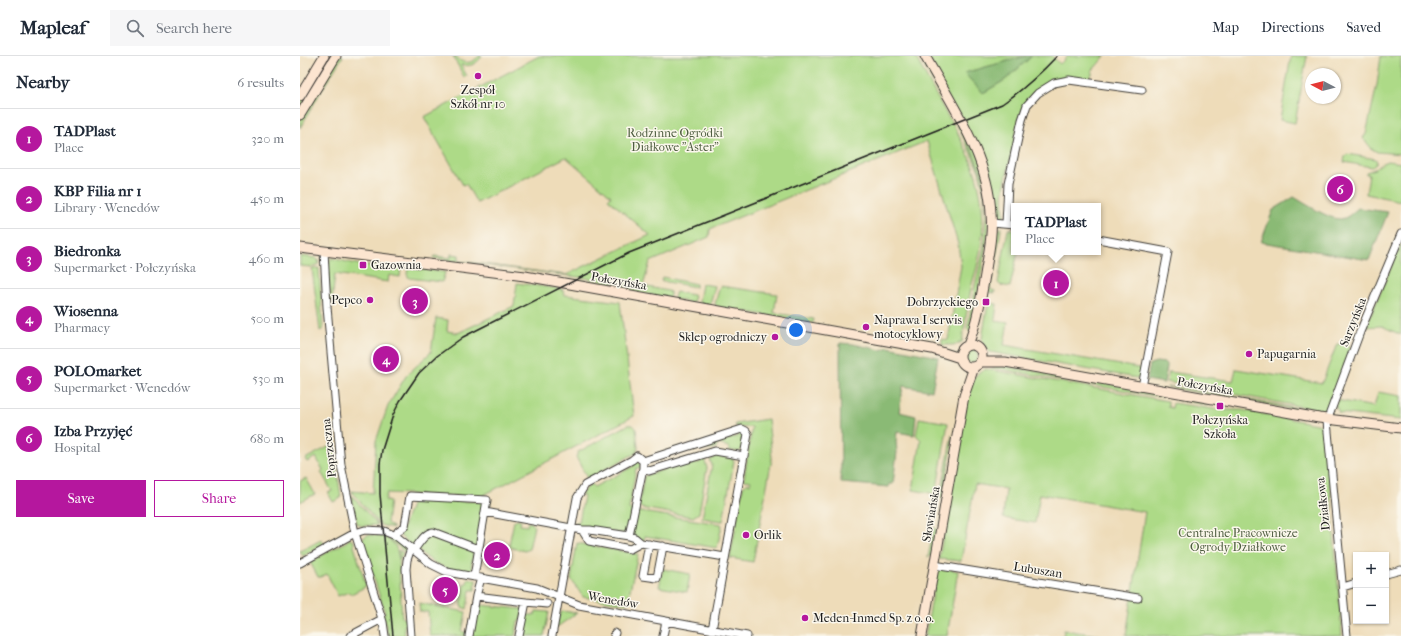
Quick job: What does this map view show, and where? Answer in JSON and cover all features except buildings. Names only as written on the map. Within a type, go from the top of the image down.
[{"type":"main road","points":[[300,96],[324,56]]},
{"type":"main road","points":[[300,115],[336,56]]},
{"type":"main road","points":[[925,56],[979,157],[989,189],[992,222],[991,239],[972,348]]},
{"type":"main road","name":"Połczyńska","points":[[300,248],[525,276],[932,349],[970,363],[1005,362],[1328,419],[1401,428]]},
{"type":"main road","points":[[972,348],[982,358],[970,363],[960,354],[972,348]]},
{"type":"main road","name":"Połczyńska","points":[[932,349],[972,348],[1005,362]]},
{"type":"main road","name":"Słowiańska","points":[[922,636],[970,363]]},
{"type":"street","points":[[1006,224],[1008,184],[1022,120],[1027,105],[1038,93],[1054,83],[1069,80],[1142,90]]},
{"type":"street","points":[[992,222],[1011,225]]},
{"type":"street","name":"Sarzyńska","points":[[1328,419],[1358,337],[1401,234]]},
{"type":"street","points":[[1101,240],[1168,252],[1142,387]]},
{"type":"street","name":"Poprzeczna","points":[[324,252],[327,307],[341,466],[355,533],[382,619],[385,636]]},
{"type":"street","name":"Działkowa","points":[[1328,419],[1327,428],[1347,636]]},
{"type":"street","points":[[643,461],[742,429],[748,434],[712,630]]},
{"type":"street","points":[[701,441],[705,454]]},
{"type":"street","points":[[643,468],[649,471],[715,450],[744,456]]},
{"type":"street","points":[[552,636],[577,498],[585,485],[637,456],[643,461]]},
{"type":"street","points":[[629,536],[643,468],[643,461]]},
{"type":"street","points":[[396,536],[398,531],[405,526],[410,496],[488,500],[478,549],[476,596],[469,636]]},
{"type":"street","points":[[485,512],[582,530],[629,536],[649,544],[725,557]]},
{"type":"street","name":"Wenedów","points":[[355,533],[374,530],[384,531],[396,536],[431,564],[447,572],[537,588],[579,605],[747,636]]},
{"type":"street","points":[[582,530],[590,541],[630,548],[641,542]]},
{"type":"street","points":[[411,636],[406,569],[407,560],[412,549],[426,535],[433,532],[478,549]]},
{"type":"street","points":[[300,563],[355,533]]},
{"type":"street","points":[[649,544],[644,576],[657,578],[663,546]]},
{"type":"street","name":"Lubuszan","points":[[934,565],[1138,598]]},
{"type":"street","points":[[1389,573],[1401,570]]},
{"type":"street","points":[[1343,588],[1353,584]]},
{"type":"street","points":[[476,596],[547,604]]},
{"type":"street","points":[[519,636],[526,602]]},
{"type":"street","points":[[350,636],[382,619]]},
{"type":"street","points":[[663,636],[666,621]]},
{"type":"green space","points":[[328,56],[332,56],[300,109],[300,101]]},
{"type":"green space","points":[[339,56],[343,56],[300,128],[300,120]]},
{"type":"green space","points":[[453,56],[456,56],[461,61],[470,62],[479,56],[482,56],[473,64],[468,66],[461,65],[467,76],[464,77]]},
{"type":"green space","name":"Rodzinne Ogródki Diałkowe \"Aster\"","points":[[539,56],[915,56],[954,125],[970,158],[979,186],[983,216],[983,231],[962,342],[953,345],[942,345],[942,339],[948,340],[961,266],[958,244],[927,141],[710,229],[709,237],[650,262],[643,286],[668,291],[670,292],[670,296],[668,298],[569,280],[586,281],[643,290],[642,288],[585,278],[433,258],[434,256],[451,258],[451,254],[459,255],[459,261],[566,275],[650,235],[608,199],[611,196],[566,157],[477,203],[466,184],[463,185],[424,117]]},
{"type":"green space","points":[[919,56],[922,56],[957,121],[950,113]]},
{"type":"green space","points":[[928,56],[1026,56],[965,73],[983,93],[1005,80],[1032,56],[1052,56],[1060,64],[1068,56],[1105,56],[1092,71],[1089,78],[1061,78],[1047,83],[1031,96],[1021,113],[1018,122],[1004,189],[1003,219],[996,214],[993,197]]},
{"type":"green space","points":[[1026,56],[1032,56],[1005,80],[983,93],[964,73]]},
{"type":"green space","points":[[1291,56],[1307,56],[1295,123],[1280,120]]},
{"type":"green space","points":[[1381,56],[1401,56],[1401,154],[1377,152],[1372,149],[1363,138],[1366,134],[1377,85]]},
{"type":"green space","points":[[957,124],[971,147],[982,175],[989,228],[971,333],[967,328],[984,246],[986,212],[984,193],[979,171]]},
{"type":"green space","points":[[1347,154],[1377,160],[1375,165],[1371,167],[1344,162]]},
{"type":"green space","points":[[1388,161],[1401,163],[1401,201],[1366,194],[1369,174],[1366,174],[1366,172],[1375,169],[1382,163]]},
{"type":"green space","points":[[1294,197],[1316,210],[1339,219],[1344,218],[1358,208],[1388,212],[1369,260],[1261,242],[1273,210]]},
{"type":"green space","points":[[1001,227],[990,289],[995,291],[995,293],[987,292],[987,279],[995,232]]},
{"type":"green space","points":[[1011,229],[1011,255],[1017,255],[1010,287],[1000,285],[998,283],[1008,230]]},
{"type":"green space","points":[[1401,243],[1401,335],[1382,326],[1366,327]]},
{"type":"green space","points":[[300,256],[316,258],[319,264],[312,267],[300,266]]},
{"type":"green space","points":[[331,258],[365,266],[401,267],[400,277],[389,275],[388,282],[335,274],[332,302],[330,300],[328,266]]},
{"type":"green space","points":[[319,268],[323,329],[320,331],[312,269]]},
{"type":"green space","points":[[408,268],[445,273],[442,282],[409,278],[407,274]]},
{"type":"green space","points":[[662,277],[696,284],[696,287],[661,281]]},
{"type":"green space","points":[[517,283],[562,289],[565,295],[620,302],[634,416],[480,497],[387,493],[385,500],[390,501],[387,523],[394,528],[380,525],[351,491],[373,493],[376,441],[388,406],[406,376],[431,352],[436,318],[448,320],[447,331],[458,333],[514,306]]},
{"type":"green space","points":[[702,284],[715,286],[710,304],[707,305],[700,304],[699,302]]},
{"type":"green space","points":[[720,286],[777,294],[774,313],[814,319],[813,323],[718,307],[715,304]]},
{"type":"green space","points":[[676,292],[693,295],[695,297],[692,303],[674,299]]},
{"type":"green space","points":[[988,303],[997,304],[995,320],[1008,322],[1004,345],[1144,369],[1142,379],[990,352],[984,346],[982,339]]},
{"type":"green space","points":[[840,343],[853,344],[881,350],[888,347],[938,357],[932,391],[903,386],[899,412],[916,416],[914,435],[897,432],[897,452],[893,484],[889,484],[889,487],[841,483]]},
{"type":"green space","points":[[1337,344],[1348,344],[1351,348],[1325,411],[1167,382],[1169,372],[1233,381],[1236,369],[1322,383]]},
{"type":"green space","points":[[968,349],[974,349],[978,353],[978,359],[974,363],[968,363],[964,359],[964,353]]},
{"type":"green space","points":[[1156,362],[1165,363],[1167,367],[1164,383],[1147,380],[1150,364]]},
{"type":"green space","points":[[993,364],[1162,393],[1162,397],[993,368]]},
{"type":"green space","name":"Centralne Pracownicze Ogrody Działkowe","points":[[986,369],[1168,401],[1168,407],[1172,408],[1173,403],[1220,410],[1242,410],[1322,425],[1324,430],[1326,430],[1342,636],[1126,636],[1145,512],[1040,494],[1035,523],[1003,518],[1006,489],[975,484],[961,561],[939,559],[970,383],[979,372]]},
{"type":"green space","points":[[1167,387],[1177,387],[1317,412],[1319,414]]},
{"type":"green space","points":[[1378,392],[1401,396],[1401,420],[1339,413],[1335,407],[1337,400],[1374,407]]},
{"type":"green space","points":[[1176,396],[1208,403],[1207,405],[1174,399]]},
{"type":"green space","points":[[919,418],[948,423],[936,494],[913,490],[921,440],[916,435]]},
{"type":"green space","points":[[768,419],[772,458],[753,562],[730,558],[743,487],[748,483],[750,484],[751,481],[745,480],[744,478],[752,427],[736,427],[735,424]]},
{"type":"green space","points":[[628,425],[633,425],[636,428],[638,448],[636,453],[587,478],[576,457],[578,452]]},
{"type":"green space","points":[[740,431],[744,434],[744,438],[743,446],[739,452],[729,450],[729,447],[718,444],[716,448],[709,450],[705,448],[704,444],[707,443],[708,446],[738,436]]},
{"type":"green space","points":[[952,435],[952,447],[943,497],[939,499],[942,489]]},
{"type":"green space","points":[[332,445],[334,446],[341,498],[333,502],[328,493],[332,491],[321,472],[323,470],[316,457],[307,462],[305,459]]},
{"type":"green space","points":[[717,456],[733,459],[734,461],[723,521],[702,518],[712,465],[710,460]]},
{"type":"green space","points":[[700,458],[704,458],[707,468],[699,513],[693,517],[641,508],[639,506],[644,476],[687,462],[690,465],[701,462]]},
{"type":"green space","points":[[635,460],[640,463],[641,469],[636,468],[629,509],[632,510],[628,534],[575,527],[575,522],[579,522],[584,496],[581,494],[591,484],[594,487],[634,466],[633,462]]},
{"type":"green space","points":[[306,478],[315,494],[300,502],[300,481]]},
{"type":"green space","points":[[351,495],[378,525],[362,526],[357,524]]},
{"type":"green space","points":[[418,499],[484,502],[478,544],[474,549],[471,567],[473,568],[471,572],[449,569],[434,563],[400,536],[411,505]]},
{"type":"green space","points":[[635,511],[721,524],[717,548],[645,536],[644,541],[630,534]]},
{"type":"green space","points":[[517,519],[521,520],[520,525],[527,526],[528,522],[532,523],[534,526],[529,549],[525,551],[512,548],[509,545],[514,521]]},
{"type":"green space","points":[[934,527],[937,530],[933,555],[928,557]]},
{"type":"green space","points":[[382,534],[391,537],[400,543],[406,548],[406,553],[389,538]]},
{"type":"green space","points":[[367,535],[380,536],[392,542],[397,550],[399,560],[399,550],[403,553],[399,562],[402,618],[407,619],[408,624],[404,626],[405,636],[388,636],[383,614],[385,613],[362,541],[362,539]]},
{"type":"green space","points":[[349,539],[354,542],[366,585],[365,587],[351,594],[349,592],[338,596],[327,574],[318,577],[310,562]]},
{"type":"green space","points":[[321,540],[324,544],[303,556],[300,551]]},
{"type":"green space","points":[[577,543],[638,554],[627,604],[583,597],[571,579]]},
{"type":"green space","points":[[938,567],[958,571],[947,636],[925,636]]},
{"type":"green space","points":[[663,569],[690,574],[687,592],[659,587]]},
{"type":"green space","points":[[468,578],[476,580],[475,590],[470,590],[467,609],[461,607],[464,584],[467,583]]},
{"type":"green space","points":[[419,603],[466,612],[462,632],[467,632],[466,636],[430,636],[428,612],[420,612]]},
{"type":"green space","points":[[480,605],[523,609],[521,620],[518,622],[515,636],[472,636],[476,609]]},
{"type":"green space","points":[[919,610],[922,612],[919,636],[914,636]]},
{"type":"green space","points":[[536,611],[549,612],[544,636],[522,636],[526,615],[535,615]]},
{"type":"green space","points":[[562,611],[577,613],[557,627],[559,614],[561,614]]},
{"type":"green space","points":[[1064,630],[1104,636],[1063,636]]},
{"type":"railway","points":[[393,636],[380,494],[380,464],[382,450],[393,415],[400,401],[419,373],[437,356],[463,337],[629,253],[1002,104],[1031,82],[1057,56]]},
{"type":"place","name":"Zespół Szkół nr 10","points":[[478,76]]},
{"type":"place","name":"Izba Przyjęć","points":[[1340,189]]},
{"type":"place","name":"Gazownia","points":[[363,265]]},
{"type":"place","name":"TADPlast","points":[[1056,283]]},
{"type":"place","name":"Pepco","points":[[370,300]]},
{"type":"place","name":"Biedronka","points":[[415,301]]},
{"type":"place","name":"Dobrzyckiego","points":[[986,302]]},
{"type":"place","name":"Naprawa I serwis motocyklowy","points":[[866,327]]},
{"type":"place","name":"Sklep ogrodniczy","points":[[775,337]]},
{"type":"place","name":"Papugarnia","points":[[1249,354]]},
{"type":"place","name":"Wiosenna","points":[[386,359]]},
{"type":"place","name":"Połczyńska Szkoła","points":[[1220,406]]},
{"type":"place","name":"Orlik","points":[[746,535]]},
{"type":"place","name":"KBP Filia nr 1","points":[[497,555]]},
{"type":"place","name":"POLOmarket","points":[[445,590]]},
{"type":"place","name":"Meden-Inmed Sp. z o. o.","points":[[805,618]]}]
